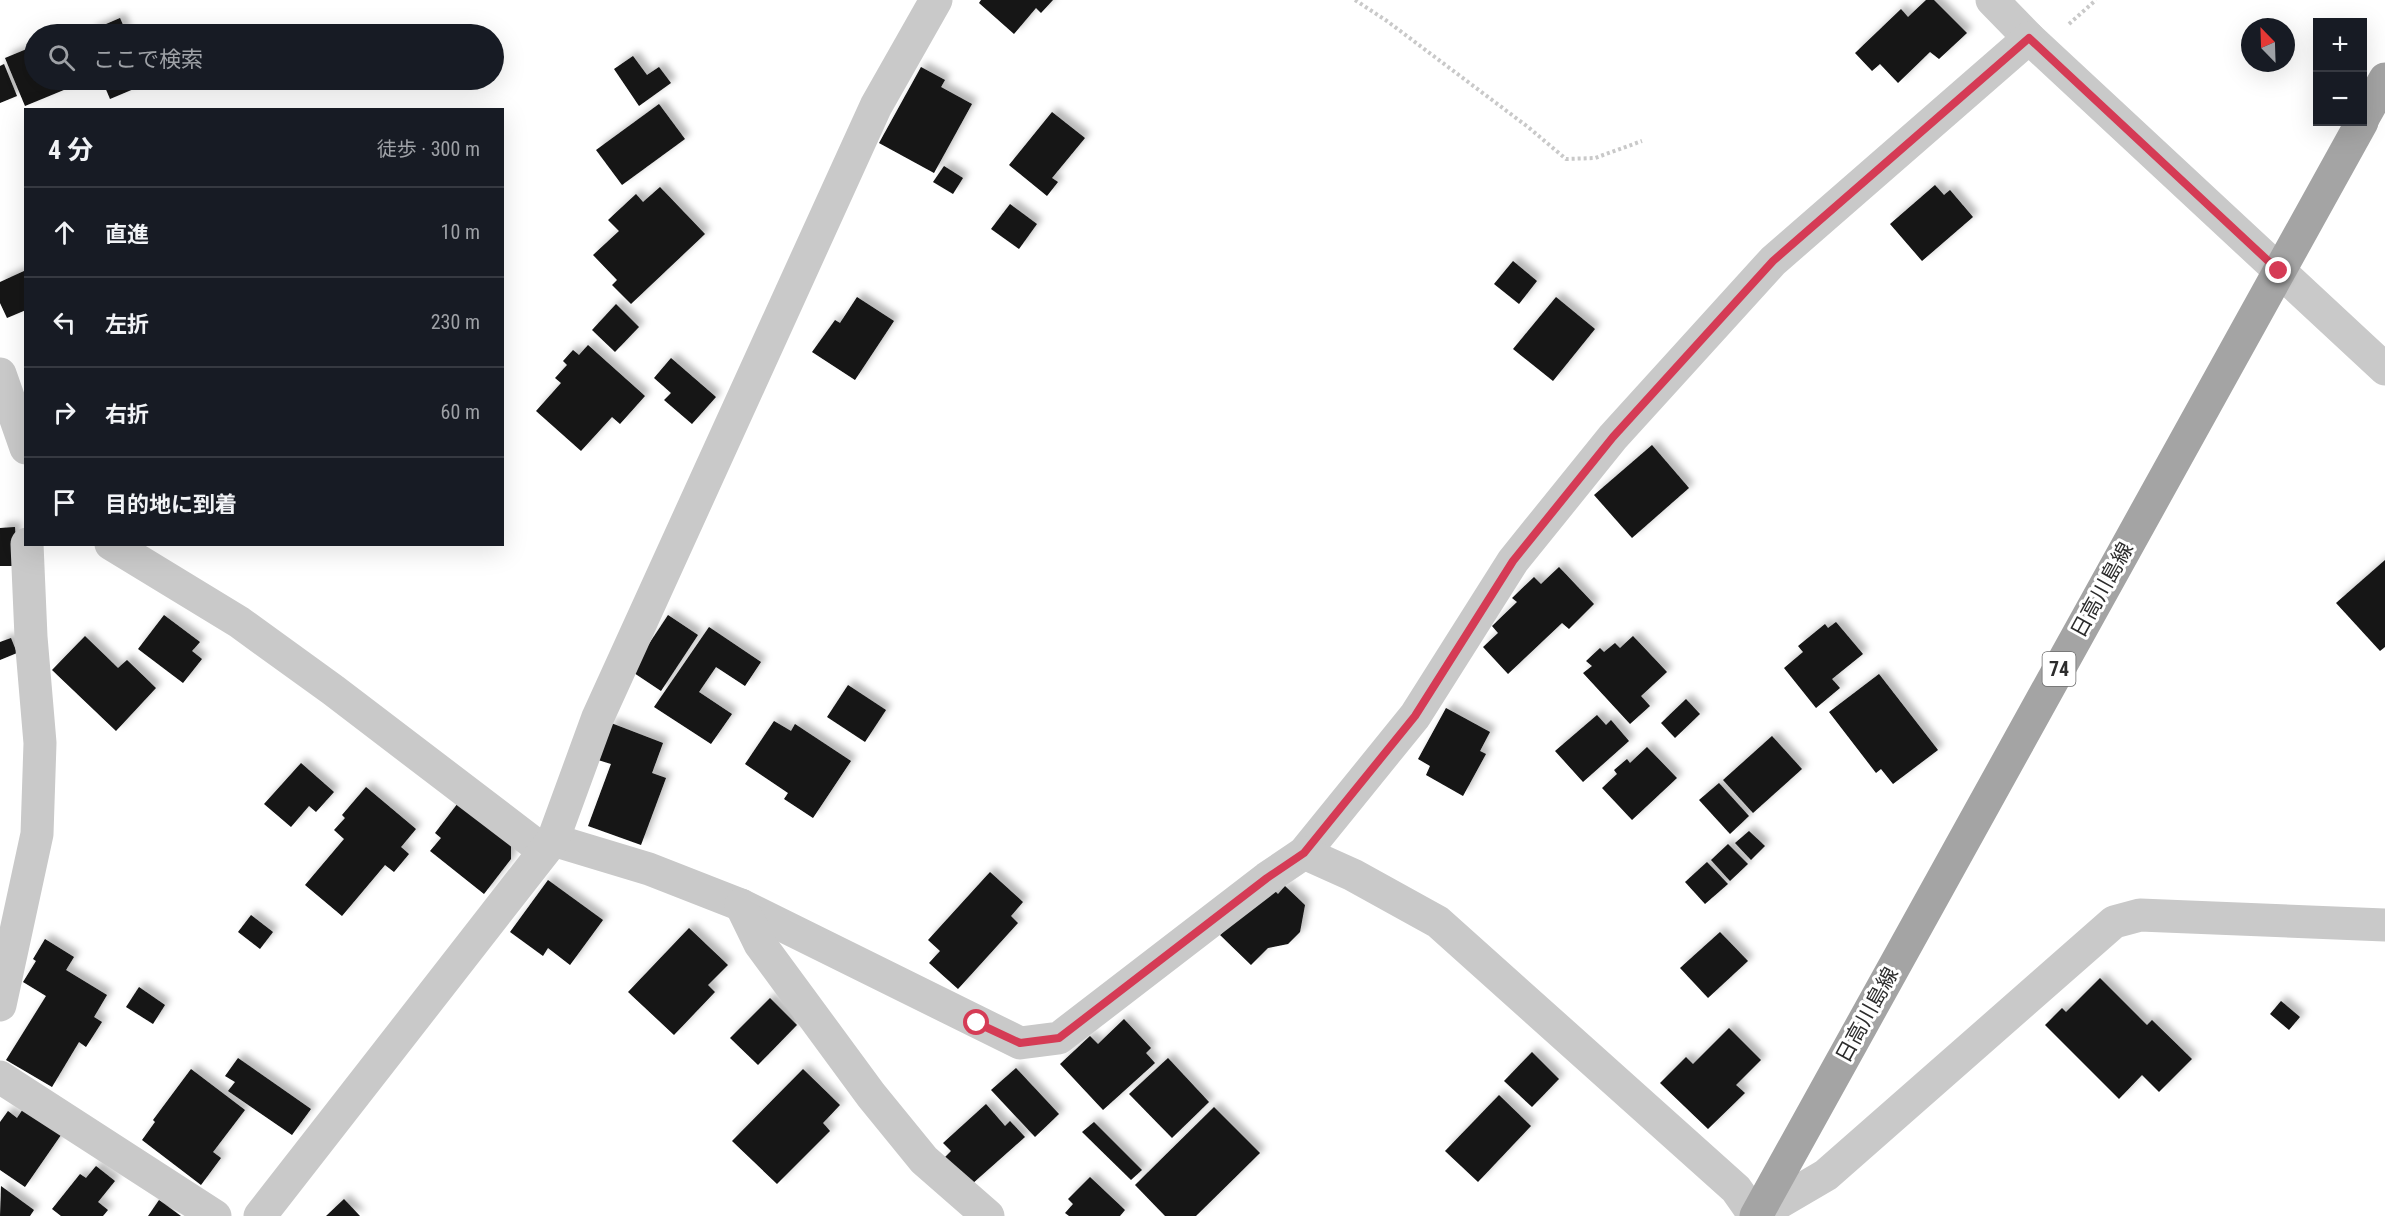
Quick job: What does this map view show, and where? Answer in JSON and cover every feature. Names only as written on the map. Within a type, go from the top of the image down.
[{"type":"main road","name":"日高川島線","points":[[2367,112],[2385,79]]},
{"type":"main road","name":"日高川島線","points":[[1756,1216],[2359,126]]},
{"type":"street","points":[[260,1216],[548,845],[598,717],[876,105],[936,0]]},
{"type":"street","points":[[1992,0],[2029,38],[2385,369]]},
{"type":"street","points":[[114,546],[239,622],[548,845],[649,869],[741,905],[1020,1043],[1059,1038],[1267,878],[1304,853],[1415,716],[1513,561],[1613,437],[1773,261],[2029,38]]},
{"type":"street","points":[[0,374],[24,442]]},
{"type":"street","points":[[0,1005],[37,834],[40,743],[31,637],[27,546]]},
{"type":"street","points":[[1304,853],[1353,875],[1438,922],[1736,1189],[1756,1216],[1826,1175],[2114,922],[2140,915],[2385,925]]},
{"type":"street","points":[[741,905],[760,944],[871,1095],[924,1160],[988,1216]]},
{"type":"street","points":[[0,1077],[215,1216]]},
{"type":"path","points":[[1355,0],[1387,21],[1528,127],[1566,159],[1595,158],[1642,141]]},
{"type":"building","points":[[981,0],[1053,0],[1041,13],[1036,8],[1014,34],[979,3]]},
{"type":"building","points":[[1926,0],[1934,0],[1967,33],[1939,59],[1930,52],[1898,83],[1880,64],[1872,71],[1855,53],[1901,9],[1908,17]]},
{"type":"building","points":[[120,18],[123,24],[106,24]]},
{"type":"building","points":[[24,50],[24,90],[64,90],[25,106],[5,58]]},
{"type":"building","points":[[633,56],[647,75],[659,67],[671,83],[639,106],[614,69]]},
{"type":"building","points":[[4,64],[17,96],[0,103],[0,66]]},
{"type":"building","points":[[921,67],[945,80],[941,87],[972,104],[934,173],[879,143]]},
{"type":"building","points":[[106,90],[131,90],[110,99]]},
{"type":"building","points":[[659,104],[685,139],[622,185],[596,150]]},
{"type":"building","points":[[1052,112],[1085,138],[1052,178],[1058,182],[1047,196],[1009,165]]},
{"type":"building","points":[[944,166],[963,178],[953,194],[933,182]]},
{"type":"building","points":[[1935,185],[1944,195],[1950,190],[1973,217],[1922,261],[1890,224]]},
{"type":"building","points":[[660,187],[705,234],[631,304],[612,285],[617,280],[593,255],[619,231],[608,220],[636,194],[643,202]]},
{"type":"building","points":[[1010,204],[1037,224],[1019,249],[991,229]]},
{"type":"building","points":[[1513,261],[1537,281],[1519,304],[1494,284]]},
{"type":"building","points":[[24,271],[24,311],[7,318],[0,303],[0,282]]},
{"type":"building","points":[[857,297],[894,321],[855,380],[812,352],[835,320],[840,323]]},
{"type":"building","points":[[1556,297],[1595,329],[1553,381],[1513,349]]},
{"type":"building","points":[[616,304],[639,327],[615,352],[592,330]]},
{"type":"building","points":[[588,345],[645,396],[620,424],[612,417],[581,451],[536,411],[561,383],[555,378],[567,365],[563,361],[573,350],[579,355]]},
{"type":"building","points":[[671,358],[716,397],[692,424],[664,400],[671,393],[654,378]]},
{"type":"building","points":[[1652,445],[1689,488],[1632,538],[1594,495]]},
{"type":"building","points":[[15,527],[17,566],[0,566],[0,528]]},
{"type":"building","points":[[2385,560],[2385,647],[2380,651],[2336,603]]},
{"type":"building","points":[[1559,567],[1594,604],[1569,629],[1562,623],[1508,674],[1483,647],[1498,633],[1492,626],[1517,602],[1512,598],[1534,577],[1541,584]]},
{"type":"building","points":[[164,615],[200,642],[192,651],[202,659],[183,683],[138,649]]},
{"type":"building","points":[[668,615],[698,635],[661,691],[631,671]]},
{"type":"building","points":[[1836,622],[1863,654],[1832,679],[1840,688],[1816,708],[1784,668],[1803,652],[1798,646],[1825,624],[1828,628]]},
{"type":"building","points":[[709,627],[761,662],[745,686],[716,667],[699,692],[732,714],[711,744],[654,707]]},
{"type":"building","points":[[85,636],[118,668],[127,660],[156,688],[116,731],[52,670]]},
{"type":"building","points":[[1633,636],[1667,672],[1641,696],[1650,706],[1630,724],[1583,673],[1592,666],[1586,661],[1600,648],[1604,652],[1615,643],[1620,648]]},
{"type":"building","points":[[11,638],[17,653],[0,660],[0,642]]},
{"type":"building","points":[[1879,674],[1938,750],[1893,784],[1881,769],[1876,773],[1829,712]]},
{"type":"building","points":[[848,685],[886,710],[865,742],[827,717]]},
{"type":"building","points":[[1686,699],[1700,714],[1675,738],[1661,723]]},
{"type":"building","points":[[1446,708],[1490,732],[1480,751],[1486,754],[1463,796],[1426,775],[1430,766],[1418,759]]},
{"type":"building","points":[[1597,715],[1606,725],[1611,720],[1629,741],[1583,782],[1555,751]]},
{"type":"building","points":[[774,721],[791,731],[795,724],[851,761],[813,818],[784,799],[788,793],[745,764]]},
{"type":"building","points":[[611,723],[663,743],[652,773],[666,778],[641,845],[588,826],[611,764],[598,760]]},
{"type":"building","points":[[1772,736],[1802,769],[1753,813],[1723,780]]},
{"type":"building","points":[[1647,747],[1677,778],[1632,820],[1602,788],[1617,774],[1614,770],[1627,759],[1630,763]]},
{"type":"building","points":[[301,763],[334,792],[316,812],[309,806],[291,827],[264,804]]},
{"type":"building","points":[[1719,783],[1749,816],[1730,834],[1699,800]]},
{"type":"building","points":[[366,787],[416,829],[401,847],[409,854],[394,872],[385,865],[342,916],[305,885],[344,839],[334,830],[345,818],[342,815]]},
{"type":"building","points":[[458,803],[511,844],[511,859],[484,894],[430,851],[441,838],[435,833]]},
{"type":"building","points":[[1749,831],[1765,846],[1751,860],[1735,843]]},
{"type":"building","points":[[1728,844],[1748,864],[1730,881],[1711,860]]},
{"type":"building","points":[[1707,862],[1728,884],[1705,904],[1685,882]]},
{"type":"building","points":[[990,872],[1023,902],[1011,916],[1018,923],[958,989],[929,963],[940,951],[928,940]]},
{"type":"building","points":[[548,880],[603,920],[570,965],[548,948],[543,956],[510,932]]},
{"type":"building","points":[[1269,885],[1278,894],[1285,886],[1305,905],[1300,932],[1288,944],[1268,948],[1251,965],[1220,935]]},
{"type":"building","points":[[251,915],[273,932],[260,949],[238,932]]},
{"type":"building","points":[[689,928],[728,965],[708,985],[715,992],[674,1035],[628,992]]},
{"type":"building","points":[[1720,932],[1748,961],[1708,998],[1680,968]]},
{"type":"building","points":[[45,939],[74,957],[66,970],[107,995],[94,1017],[102,1022],[86,1047],[79,1042],[52,1087],[6,1060],[46,996],[23,982],[36,961],[33,959]]},
{"type":"building","points":[[2100,978],[2147,1025],[2152,1020],[2192,1059],[2159,1092],[2142,1075],[2119,1099],[2045,1025],[2062,1008],[2066,1012]]},
{"type":"building","points":[[139,987],[165,1005],[153,1024],[126,1007]]},
{"type":"building","points":[[770,998],[797,1025],[758,1065],[730,1038]]},
{"type":"building","points":[[2281,1001],[2300,1017],[2289,1030],[2270,1014]]},
{"type":"building","points":[[1124,1019],[1151,1048],[1146,1053],[1155,1063],[1103,1110],[1060,1064],[1090,1036],[1098,1044]]},
{"type":"building","points":[[1729,1028],[1761,1060],[1736,1085],[1745,1093],[1708,1129],[1660,1083],[1686,1057],[1693,1064]]},
{"type":"building","points":[[1532,1052],[1559,1079],[1532,1107],[1504,1081]]},
{"type":"building","points":[[238,1058],[311,1109],[292,1135],[228,1091],[235,1082],[225,1076]]},
{"type":"building","points":[[1168,1058],[1209,1102],[1172,1138],[1129,1094]]},
{"type":"building","points":[[1016,1068],[1059,1114],[1035,1137],[991,1090]]},
{"type":"building","points":[[191,1069],[245,1110],[213,1152],[221,1158],[201,1185],[142,1140],[155,1122],[153,1120]]},
{"type":"building","points":[[803,1069],[840,1105],[823,1123],[830,1131],[777,1184],[732,1141]]},
{"type":"building","points":[[1499,1095],[1531,1126],[1478,1182],[1445,1151]]},
{"type":"building","points":[[986,1104],[1005,1126],[1010,1121],[1025,1137],[972,1184],[942,1160],[951,1151],[943,1143]]},
{"type":"building","points":[[1214,1107],[1260,1153],[1196,1216],[1165,1216],[1135,1185]]},
{"type":"building","points":[[23,1109],[61,1135],[25,1187],[0,1170],[0,1122],[8,1111],[17,1118]]},
{"type":"building","points":[[1094,1122],[1142,1170],[1131,1180],[1082,1132]]},
{"type":"building","points":[[96,1166],[115,1181],[98,1202],[108,1210],[103,1216],[61,1216],[52,1209],[80,1174],[86,1178]]},
{"type":"building","points":[[1090,1177],[1125,1210],[1120,1216],[1069,1216],[1065,1213],[1073,1204],[1068,1199]]},
{"type":"building","points":[[1,1186],[34,1210],[30,1216],[0,1216]]},
{"type":"building","points":[[344,1199],[360,1216],[326,1216]]},
{"type":"building","points":[[159,1200],[181,1216],[148,1216]]},
{"type":"route","points":[[977,1023],[1020,1043],[1059,1038],[1267,878],[1304,853],[1415,716],[1513,561],[1613,437],[1773,261],[2029,38],[2279,271]]}]
